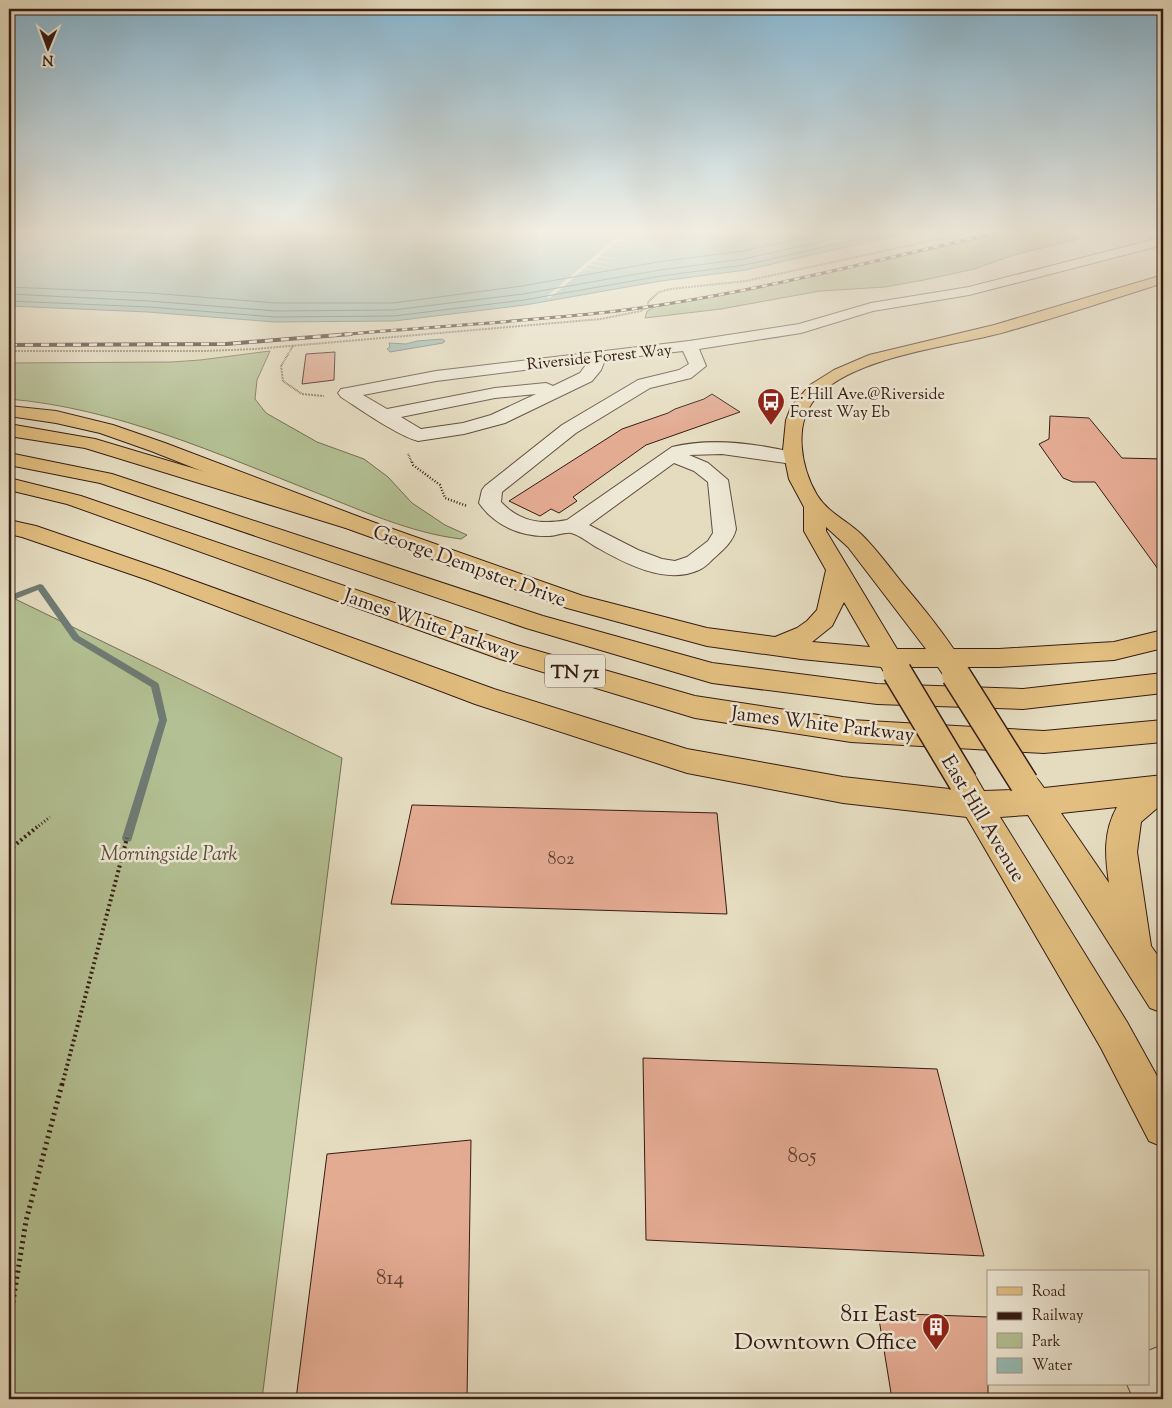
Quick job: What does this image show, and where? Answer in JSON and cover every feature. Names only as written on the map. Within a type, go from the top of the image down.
[{"type":"main road","name":"East Hill Avenue","points":[[1101,298],[1007,326],[896,352],[856,366],[822,384],[802,403],[794,427],[793,458],[800,481],[814,507],[848,532],[907,602],[951,666],[1030,792],[1163,995]]},
{"type":"main road","name":"George Dempster Drive","points":[[9,411],[56,417],[106,429],[158,447],[362,526],[576,602],[707,638],[893,665],[951,666],[998,658],[1114,651],[1163,639]]},
{"type":"main road","points":[[9,430],[88,443],[362,526]]},
{"type":"main road","name":"James White Parkway","points":[[9,458],[105,478],[535,622],[712,673],[876,694],[1023,699],[1163,683]]},
{"type":"main road","name":"James White Parkway","points":[[9,484],[74,500],[509,652],[695,707],[852,731],[1044,742],[1163,731]]},
{"type":"main road","points":[[9,493],[74,500]]},
{"type":"main road","name":"East Hill Avenue","points":[[814,507],[815,531],[969,794],[1114,1035],[1163,1128]]},
{"type":"main road","points":[[9,527],[28,531],[156,575],[485,697],[687,761],[843,790],[969,794],[1163,788]]},
{"type":"main road","points":[[775,647],[798,639],[815,630],[824,619],[835,593],[838,570]]},
{"type":"main road","points":[[1134,952],[1121,852],[1121,837],[1126,820],[1134,805],[1163,788]]},
{"type":"street","points":[[689,346],[801,328],[871,307],[925,298]]},
{"type":"street","name":"Riverside Forest Way","points":[[347,394],[436,376],[689,346],[698,366],[685,374],[644,384],[569,429],[492,490],[490,503],[495,509]]},
{"type":"street","points":[[347,394],[418,435],[464,428],[498,419],[586,377],[593,370],[599,356]]},
{"type":"street","points":[[383,415],[495,393],[568,386]]},
{"type":"street","points":[[495,509],[501,516],[532,530],[553,530],[574,526],[679,451],[695,447],[793,458]]},
{"type":"street","points":[[574,526],[651,565],[676,569],[690,566],[720,542],[724,535],[725,529],[718,480],[700,467],[672,456]]},
{"type":"path","points":[[9,351],[204,351],[294,346],[624,316],[641,312],[648,307],[648,302],[653,298]]},
{"type":"path","points":[[294,346],[281,366],[283,381],[291,388],[311,397],[347,394]]},
{"type":"path","points":[[418,435],[406,450],[413,465],[440,485],[445,498],[465,505],[495,509]]},
{"type":"path","points":[[9,850],[50,817]]},
{"type":"path","points":[[9,1326],[26,1221],[127,838]]},
{"type":"green space","points":[[704,298],[783,298],[721,309],[645,318],[647,311],[655,307]]},
{"type":"green space","points":[[270,351],[257,380],[255,399],[266,413],[317,442],[364,459],[388,477],[412,503],[445,525],[467,535],[461,539],[406,527],[204,448],[127,422],[49,404],[9,399],[9,363],[172,362]]},
{"type":"green space","name":"Morningside Park","points":[[9,596],[342,758],[262,1399],[9,1399]]},
{"type":"water","points":[[9,298],[566,298],[525,305],[394,321],[275,322],[148,312],[9,306]]},
{"type":"water","points":[[442,339],[445,341],[443,343],[390,352],[387,349],[390,347],[389,343],[406,344]]},
{"type":"building","points":[[335,352],[334,380],[302,384],[306,354]]},
{"type":"building","points":[[712,394],[740,412],[646,445],[573,497],[577,501],[559,513],[551,509],[540,516],[509,501],[622,429],[704,399]]},
{"type":"building","points":[[1050,416],[1089,418],[1122,458],[1163,459],[1163,576],[1095,482],[1073,482],[1063,478],[1039,444],[1049,439]]},
{"type":"building","points":[[412,805],[717,813],[727,914],[391,904]]},
{"type":"building","points":[[643,1058],[937,1069],[984,1256],[646,1240]]},
{"type":"building","points":[[471,1140],[467,1399],[296,1399],[327,1154]]},
{"type":"building","name":"811 East Downtown Office","points":[[878,1313],[987,1317],[988,1399],[892,1399]]},
{"type":"waterway","points":[[13,597],[40,587],[76,638],[155,685],[163,720],[127,838]]},
{"type":"railway","points":[[336,335],[540,319],[608,312],[702,298]]},
{"type":"railway","points":[[9,345],[226,344],[351,334]]},
{"type":"place","name":"E. Hill Ave.@Riverside Forest Way Eb","points":[[771,426]]},
{"type":"place","name":"811 East Downtown Office","points":[[936,1351]]}]
